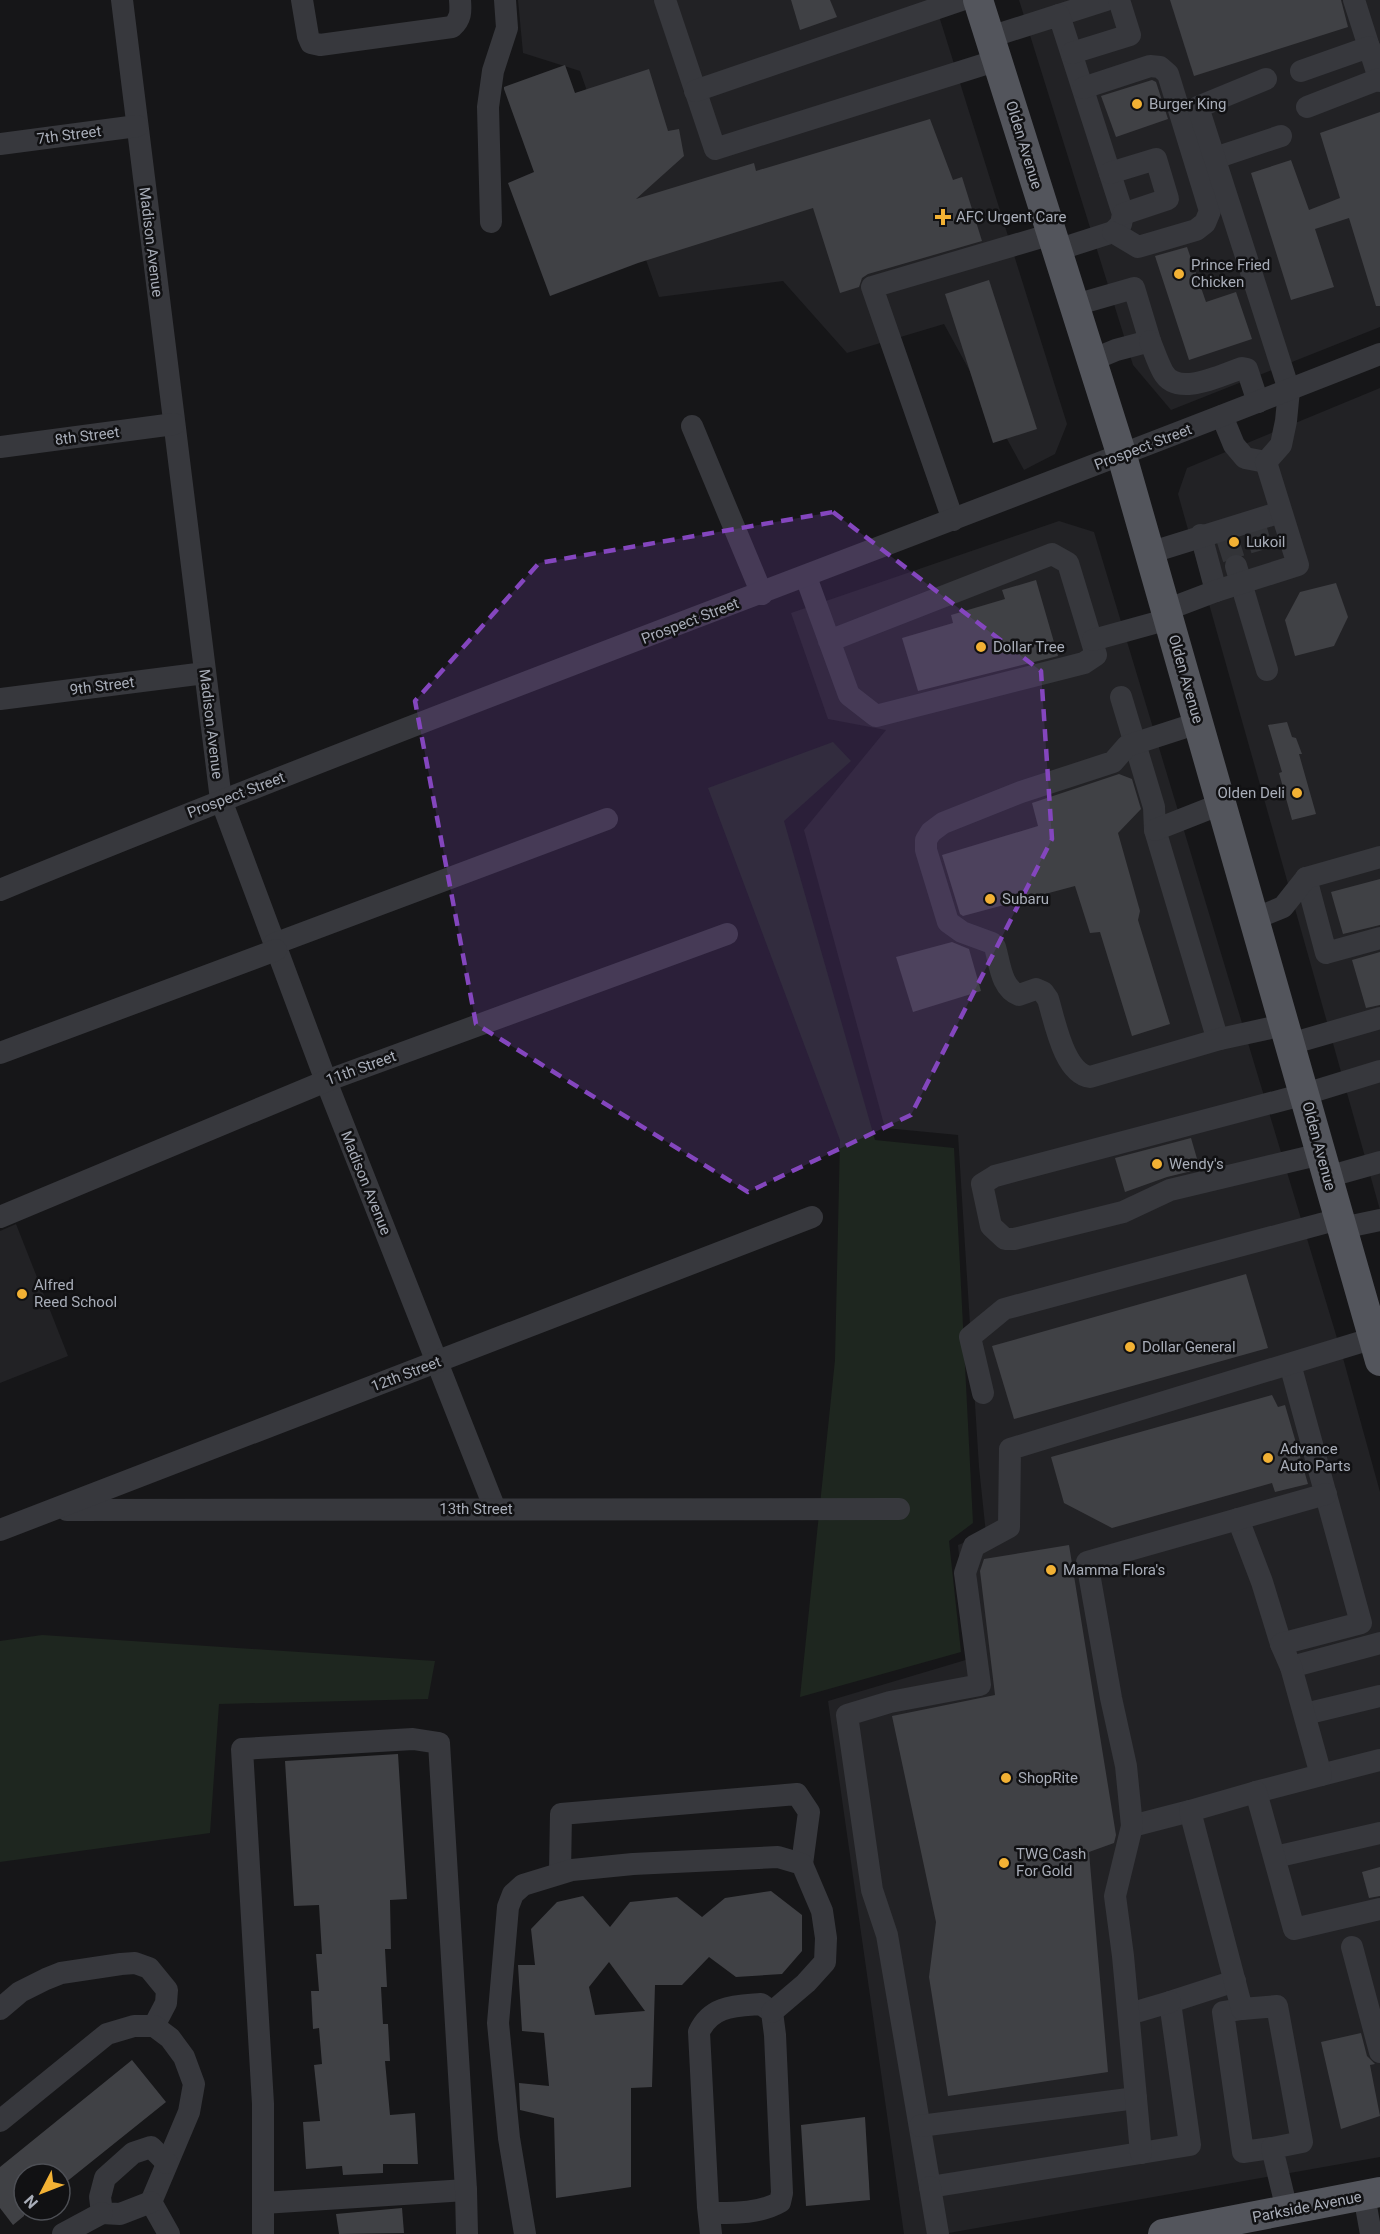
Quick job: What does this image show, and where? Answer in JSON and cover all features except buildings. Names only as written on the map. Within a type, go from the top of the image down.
[{"type":"main road","name":"Olden Avenue","points":[[978,0],[1122,456],[1378,1350]]},
{"type":"main road","name":"Parkside Avenue","points":[[1163,2234],[1372,2194]]},
{"type":"street","name":"Madison Avenue","points":[[122,0],[221,800],[326,1081],[495,1509]]},
{"type":"street","points":[[302,0],[308,36],[311,43],[320,45],[452,27],[459,21],[460,0]]},
{"type":"street","points":[[491,222],[488,106],[493,71],[507,28],[505,0]]},
{"type":"street","points":[[665,0],[716,149],[994,49],[1059,15],[1106,0]]},
{"type":"street","points":[[695,91],[961,0]]},
{"type":"street","points":[[1072,53],[1130,35],[1119,0]]},
{"type":"street","points":[[1307,107],[1380,80],[1354,0]]},
{"type":"street","points":[[1059,15],[1110,173],[1118,223],[1138,247],[1196,230],[1205,223],[1210,211],[1168,74],[1160,67],[1150,66],[1083,88]]},
{"type":"street","points":[[1301,71],[1369,47]]},
{"type":"street","points":[[1266,79],[1198,107],[1288,390],[1281,445],[1266,462]]},
{"type":"street","name":"7th Street","points":[[0,144],[137,126]]},
{"type":"street","points":[[1215,158],[1281,136]]},
{"type":"street","points":[[1110,173],[1190,147]]},
{"type":"street","points":[[953,520],[872,288],[1055,242],[1118,223],[1168,199],[1156,159]]},
{"type":"street","points":[[1075,305],[1134,288],[1150,341],[1164,375],[1176,384],[1191,385],[1242,368],[1247,369],[1257,402]]},
{"type":"street","points":[[1092,360],[1116,350],[1150,341]]},
{"type":"street","name":"Prospect Street","points":[[0,890],[221,800],[1122,456],[1380,354]]},
{"type":"street","points":[[1222,416],[1234,445],[1245,458],[1266,462]]},
{"type":"street","name":"8th Street","points":[[0,447],[174,424]]},
{"type":"street","points":[[692,426],[762,594]]},
{"type":"street","points":[[1093,640],[1167,615],[1216,591],[1238,575],[1267,566],[1298,565],[1266,462]]},
{"type":"street","points":[[1149,553],[1201,535],[1226,533],[1255,525],[1281,512]]},
{"type":"street","points":[[1201,535],[1216,591]]},
{"type":"street","points":[[806,577],[829,641],[849,695],[876,716],[1084,663],[1096,655],[1068,563],[1052,554],[829,641]]},
{"type":"street","points":[[1238,575],[1267,670]]},
{"type":"street","name":"9th Street","points":[[0,699],[205,673]]},
{"type":"street","points":[[1121,696],[1154,807],[1155,830],[1216,1034],[1220,1039]]},
{"type":"street","points":[[1198,723],[1127,746],[1113,762],[1021,792],[943,823],[931,832],[926,840],[926,850],[948,922],[962,932],[992,943],[1004,981],[1014,993],[1019,995],[1036,989],[1043,992],[1048,999],[1068,1061],[1082,1076],[1090,1077],[1220,1039],[1287,1034],[1380,1018]]},
{"type":"street","points":[[1155,830],[1221,804]]},
{"type":"street","points":[[0,1053],[607,819]]},
{"type":"street","points":[[1254,919],[1283,907],[1306,878],[1380,857]]},
{"type":"street","points":[[1306,878],[1326,953],[1380,938]]},
{"type":"street","name":"11th Street","points":[[0,1217],[326,1081],[727,934]]},
{"type":"street","points":[[1380,1071],[1305,1094],[995,1176],[982,1184],[991,1226],[1005,1239],[1014,1239],[1123,1212],[1170,1190],[1324,1165],[1380,1162]]},
{"type":"street","name":"12th Street","points":[[0,1530],[812,1217]]},
{"type":"street","points":[[983,1393],[970,1337],[1004,1309],[1341,1223],[1380,1220]]},
{"type":"street","points":[[938,2234],[887,1935],[872,1890],[847,1715],[890,1702],[980,1685],[965,1574],[974,1546],[1010,1527],[1010,1449],[1290,1364],[1378,1350]]},
{"type":"street","points":[[1281,1644],[1361,1623],[1290,1364]]},
{"type":"street","points":[[1142,2153],[1115,1896],[1132,1826],[1126,1767],[1111,1698],[1087,1562],[1326,1494]]},
{"type":"street","name":"13th Street","points":[[54,1510],[899,1509]]},
{"type":"street","points":[[1238,1519],[1291,1667],[1322,1775]]},
{"type":"street","points":[[1291,1667],[1380,1642]]},
{"type":"street","points":[[1305,1714],[1380,1696]]},
{"type":"street","points":[[263,2234],[263,2104],[242,1749],[413,1739],[439,1743],[467,2234]]},
{"type":"street","points":[[1132,1826],[1380,1760]]},
{"type":"street","points":[[1256,1792],[1294,1929],[1380,1909]]},
{"type":"street","points":[[560,1873],[561,1814],[797,1794],[809,1812],[802,1864],[822,1911],[826,1938],[825,1962],[806,1983],[772,2012]]},
{"type":"street","points":[[1190,1811],[1242,2008]]},
{"type":"street","points":[[1275,1857],[1380,1833]]},
{"type":"street","points":[[525,2234],[509,2138],[498,2023],[508,1906],[513,1894],[523,1885],[572,1870],[633,1864],[778,1857],[802,1864]]},
{"type":"street","points":[[1352,1947],[1380,2052]]},
{"type":"street","points":[[0,2009],[21,1992],[61,1973],[135,1963],[149,1968],[167,1990],[165,2003],[154,2026]]},
{"type":"street","points":[[1129,2014],[1235,1981]]},
{"type":"street","points":[[930,2187],[1190,2145],[1170,2002]]},
{"type":"street","points":[[761,2004],[772,2012],[782,2193],[780,2202],[772,2207],[740,2213],[710,2223],[699,2032],[713,2013],[730,2006],[761,2004]]},
{"type":"street","points":[[1277,2006],[1302,2142],[1243,2152],[1223,2013],[1242,2008],[1277,2006]]},
{"type":"street","points":[[0,2121],[107,2034],[134,2026],[154,2026],[170,2038],[184,2057],[194,2084],[189,2112],[151,2202],[120,2214],[102,2213],[63,2234]]},
{"type":"street","points":[[920,2126],[1136,2098]]},
{"type":"street","points":[[102,2213],[100,2197],[105,2178],[133,2153],[151,2146],[167,2163]]},
{"type":"street","points":[[1272,2148],[1287,2210]]},
{"type":"street","points":[[263,2203],[466,2190]]},
{"type":"street","points":[[1371,2234],[1372,2194]]},
{"type":"street","points":[[151,2202],[169,2234]]},
{"type":"highlighted area","points":[[833,512],[1041,671],[1052,839],[911,1115],[748,1192],[476,1024],[415,701],[539,563]]},
{"type":"shaded area","points":[[518,0],[934,0],[1067,424],[1055,454],[1024,470],[944,324],[847,353],[783,281],[659,297],[580,71],[523,53]]},
{"type":"shaded area","points":[[1019,0],[1380,0],[1380,327],[1171,410],[1133,365]]},
{"type":"shaded area","points":[[1380,388],[1380,1210],[1178,494],[1187,468]]},
{"type":"shaded area","points":[[1059,521],[1094,532],[1343,1358],[1380,1492],[1380,2157],[943,2234],[904,2234],[828,1701],[969,1659],[958,1545],[986,1534],[979,1467],[958,1135],[885,1128],[804,830],[886,730],[828,719],[791,613]]},
{"type":"shaded area","points":[[833,742],[851,761],[784,821],[875,1140],[954,1148],[973,1523],[949,1541],[961,1652],[800,1697],[835,1360],[840,1140],[708,788]]},
{"type":"shaded area","name":"Alfred Reed School","points":[[16,1224],[68,1356],[0,1383],[0,1231]]},
{"type":"shaded area","points":[[42,1635],[435,1661],[428,1699],[219,1704],[210,1833],[0,1862],[0,1641]]},
{"type":"tunnel","points":[[1256,529],[1264,557]]},
{"type":"tunnel","points":[[1227,538],[1236,566]]},
{"type":"place","name":"Burger King","points":[[1137,104]]},
{"type":"place","name":"AFC Urgent Care","points":[[943,217]]},
{"type":"place","name":"Prince Fried Chicken","points":[[1179,274]]},
{"type":"place","name":"Lukoil","points":[[1234,542]]},
{"type":"place","name":"Dollar Tree","points":[[981,647]]},
{"type":"place","name":"Olden Deli","points":[[1297,793]]},
{"type":"place","name":"Subaru","points":[[990,899]]},
{"type":"place","name":"Wendy's","points":[[1157,1164]]},
{"type":"place","name":"Alfred Reed School","points":[[22,1294]]},
{"type":"place","name":"Dollar General","points":[[1130,1347]]},
{"type":"place","name":"Advance Auto Parts","points":[[1268,1458]]},
{"type":"place","name":"Mamma Flora's","points":[[1051,1570]]},
{"type":"place","name":"ShopRite","points":[[1006,1778]]},
{"type":"place","name":"TWG Cash For Gold","points":[[1004,1863]]}]
